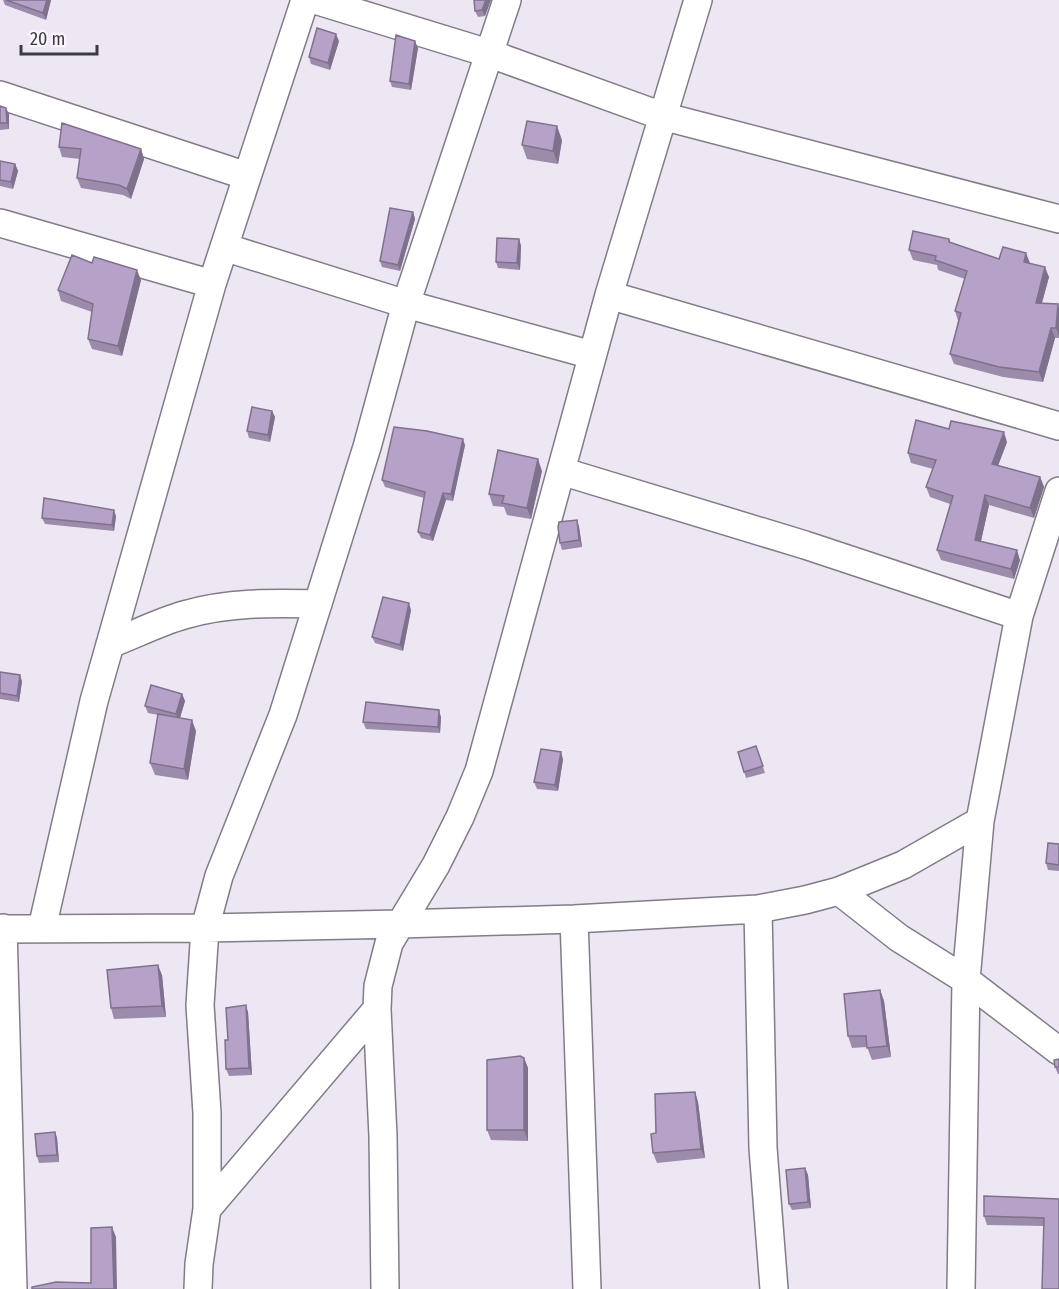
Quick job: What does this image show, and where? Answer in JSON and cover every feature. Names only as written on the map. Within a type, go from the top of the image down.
[{"type":"street","points":[[42,928],[94,701],[212,284],[305,0]]},
{"type":"street","points":[[315,0],[488,53],[662,116],[1059,219]]},
{"type":"street","points":[[198,1289],[199,1264],[207,1209],[207,1113],[200,1005],[205,928],[219,876],[283,715],[367,447],[406,304],[507,0]]},
{"type":"street","points":[[386,1289],[383,1136],[377,1009],[383,961],[388,943],[436,865],[460,817],[479,771],[609,295],[698,0]]},
{"type":"street","points":[[0,95],[247,176]]},
{"type":"street","points":[[0,223],[212,284]]},
{"type":"street","points":[[224,247],[406,304],[592,355]]},
{"type":"street","points":[[609,295],[1059,426]]},
{"type":"street","points":[[561,471],[805,545],[1019,616]]},
{"type":"street","points":[[961,1289],[966,980],[980,821],[1019,616],[1059,490]]},
{"type":"street","points":[[110,644],[183,615],[231,605],[258,602],[318,604]]},
{"type":"street","points":[[13,1289],[4,1112],[1,928],[205,928],[400,924],[574,919],[758,909],[838,891],[903,865],[980,821]]},
{"type":"street","points":[[838,891],[899,938],[966,980],[1059,1051]]},
{"type":"street","points":[[758,909],[763,1148],[774,1289]]},
{"type":"street","points":[[574,919],[587,1289]]},
{"type":"street","points":[[207,1209],[377,1009]]},
{"type":"building","points":[[6,0],[47,0],[43,13]]},
{"type":"building","points":[[474,0],[486,0],[482,10],[475,11]]},
{"type":"building","points":[[317,28],[336,34],[328,63],[309,57]]},
{"type":"building","points":[[396,35],[415,41],[409,84],[390,81]]},
{"type":"building","points":[[0,106],[6,108],[7,123],[0,123]]},
{"type":"building","points":[[527,121],[557,126],[553,151],[522,145]]},
{"type":"building","points":[[62,123],[141,149],[127,189],[119,185],[77,178],[81,149],[59,147]]},
{"type":"building","points":[[0,161],[15,164],[11,182],[0,180]]},
{"type":"building","points":[[390,208],[413,212],[398,265],[380,261]]},
{"type":"building","points":[[913,231],[949,239],[949,242],[999,259],[1003,247],[1026,253],[1024,262],[1045,267],[1036,303],[1058,304],[1056,328],[1051,328],[1039,372],[999,367],[950,354],[961,313],[955,311],[967,271],[935,260],[936,256],[909,250]]},
{"type":"building","points":[[497,238],[519,239],[517,263],[496,262]]},
{"type":"building","points":[[72,255],[92,263],[94,257],[137,270],[118,346],[88,339],[93,304],[58,290]]},
{"type":"building","points":[[252,407],[272,411],[268,435],[247,431]]},
{"type":"building","points":[[916,420],[949,429],[951,421],[1004,432],[992,464],[1040,477],[1030,508],[985,495],[975,540],[1017,550],[1011,569],[937,550],[953,496],[926,487],[936,460],[908,453]]},
{"type":"building","points":[[394,427],[463,439],[451,494],[443,493],[430,535],[418,532],[425,492],[382,480]]},
{"type":"building","points":[[498,450],[538,459],[527,508],[502,503],[504,496],[489,494]]},
{"type":"building","points":[[44,498],[114,510],[112,525],[42,518]]},
{"type":"building","points":[[577,520],[579,540],[560,543],[559,522]]},
{"type":"building","points":[[383,597],[409,603],[400,645],[372,637]]},
{"type":"building","points":[[0,672],[20,675],[17,696],[0,693]]},
{"type":"building","points":[[151,685],[182,694],[176,714],[145,706]]},
{"type":"building","points":[[366,702],[439,710],[438,727],[363,722]]},
{"type":"building","points":[[158,714],[192,720],[184,769],[150,763]]},
{"type":"building","points":[[756,746],[763,766],[744,772],[738,752]]},
{"type":"building","points":[[541,749],[561,752],[555,785],[534,782]]},
{"type":"building","points":[[1048,843],[1059,844],[1059,865],[1046,863]]},
{"type":"building","points":[[158,965],[162,1006],[111,1008],[107,970]]},
{"type":"building","points":[[880,990],[887,1046],[867,1048],[866,1036],[848,1036],[844,994]]},
{"type":"building","points":[[246,1005],[249,1068],[226,1069],[225,1040],[228,1040],[226,1008]]},
{"type":"building","points":[[520,1056],[524,1058],[524,1130],[487,1130],[487,1060]]},
{"type":"building","points":[[1059,1059],[1059,1067],[1055,1067],[1054,1060]]},
{"type":"building","points":[[695,1092],[701,1149],[653,1153],[651,1134],[656,1133],[655,1094]]},
{"type":"building","points":[[55,1132],[57,1155],[37,1156],[35,1134]]},
{"type":"building","points":[[805,1168],[808,1202],[789,1204],[786,1170]]},
{"type":"building","points":[[984,1196],[1059,1199],[1059,1289],[1042,1289],[1044,1218],[984,1216]]},
{"type":"building","points":[[112,1227],[114,1289],[32,1289],[32,1287],[56,1282],[91,1283],[91,1228]]}]
